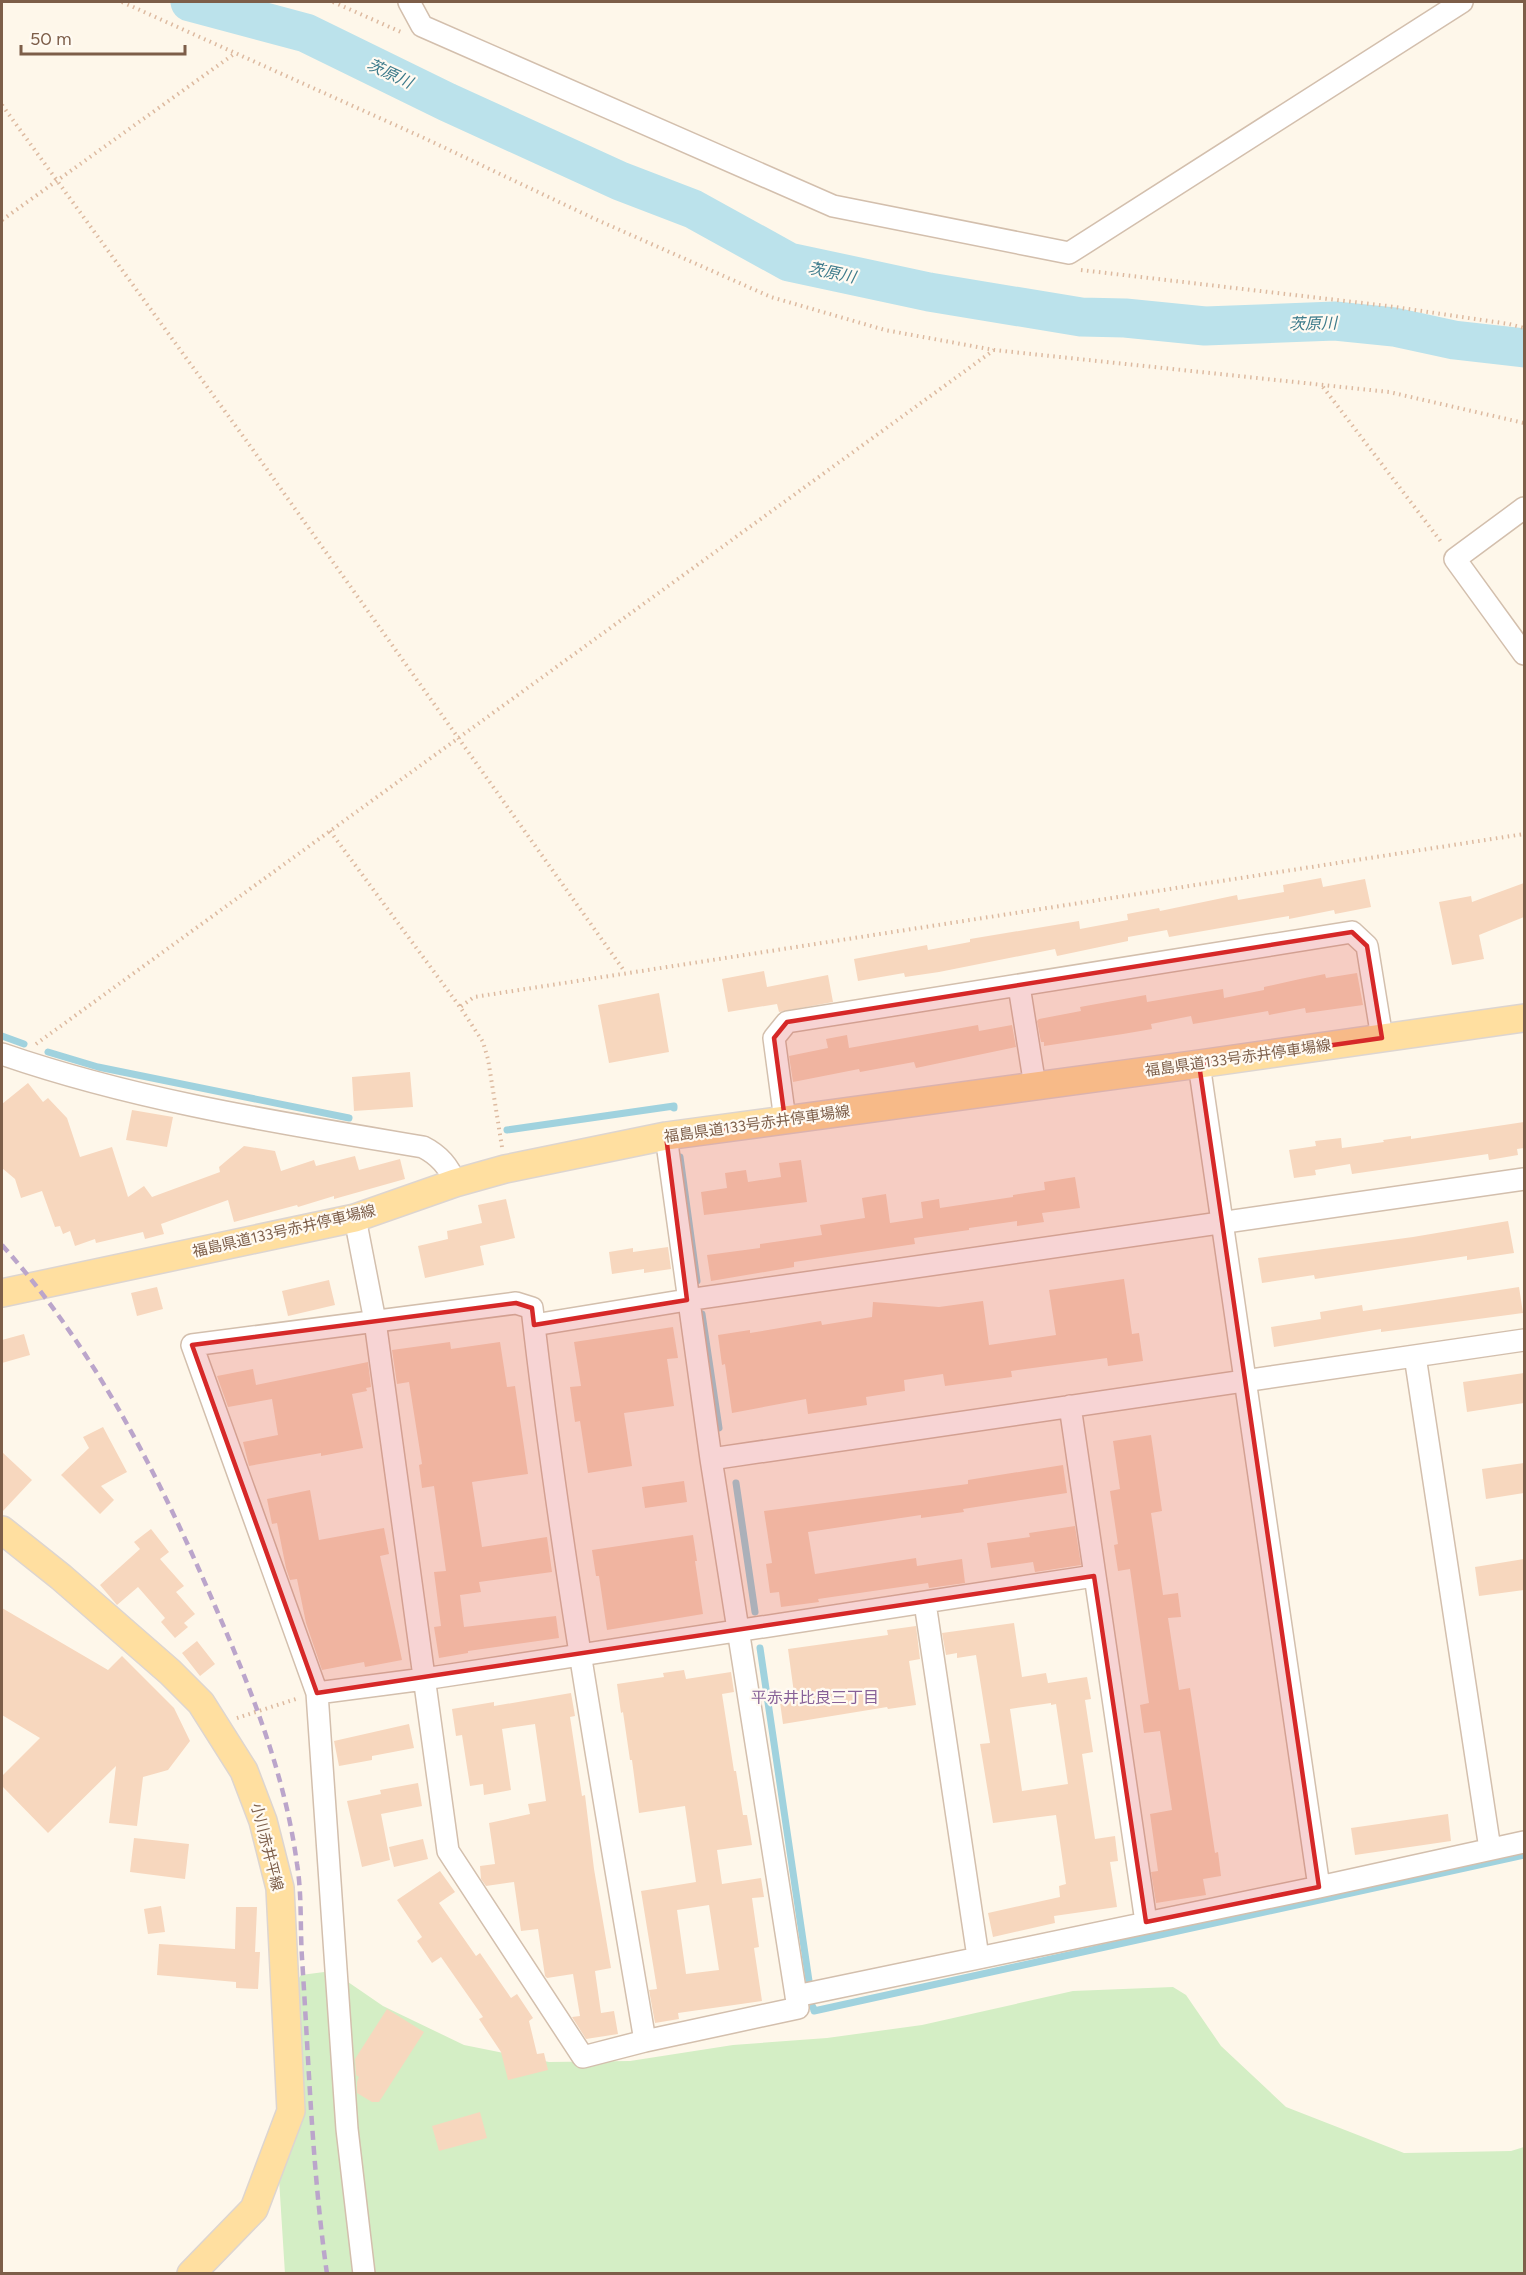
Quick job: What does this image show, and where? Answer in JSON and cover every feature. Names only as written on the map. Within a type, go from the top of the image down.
[{"type":"main road","name":"福島県道133号赤井停車場線","points":[[2,1293],[355,1218],[505,1168],[666,1136],[1524,1018]]},
{"type":"main road","name":"小川赤井平線","points":[[3,1533],[61,1577],[170,1672],[201,1703],[244,1771],[263,1821],[279,1888],[291,2111],[254,2209],[191,2274]]},
{"type":"street","points":[[409,2],[422,27],[833,206],[1069,253],[1462,2]]},
{"type":"street","points":[[1524,508],[1455,559],[1524,654]]},
{"type":"street","points":[[785,1120],[774,1038],[786,1022],[1352,933],[1367,946],[1382,1038]]},
{"type":"street","points":[[1019,986],[1035,1086]]},
{"type":"street","points":[[9,1057],[161,1099],[226,1114],[423,1147],[435,1153],[451,1172],[455,1183]]},
{"type":"street","points":[[1199,1064],[1319,1887]]},
{"type":"street","points":[[355,1218],[375,1322],[448,1851],[583,2057],[645,2041],[798,2008],[711,1459],[687,1300],[666,1136]]},
{"type":"street","points":[[534,1325],[687,1300],[1524,1179]]},
{"type":"street","points":[[364,2274],[347,2129],[317,1693],[192,1345],[516,1303],[532,1308],[581,1654],[645,2041]]},
{"type":"street","points":[[711,1459],[1524,1340]]},
{"type":"street","points":[[1415,1356],[1490,1849]]},
{"type":"street","points":[[1070,1406],[1146,1922]]},
{"type":"street","points":[[317,1693],[424,1679],[1094,1576]]},
{"type":"street","points":[[925,1603],[978,1957]]},
{"type":"street","points":[[796,1996],[1524,1842]]},
{"type":"path","points":[[122,2],[424,138],[595,219],[771,297],[885,330],[994,350],[1389,392],[1524,423]]},
{"type":"path","points":[[2,220],[234,54]]},
{"type":"path","points":[[2,105],[256,454],[625,972]]},
{"type":"path","points":[[9,1057],[458,740],[994,350]]},
{"type":"path","points":[[1323,386],[1455,559]]},
{"type":"path","points":[[330,831],[460,1006],[483,1042],[488,1059],[505,1168]]},
{"type":"path","points":[[460,1006],[474,996],[1524,834]]},
{"type":"path","points":[[216,1724],[317,1693]]},
{"type":"highlighted area","points":[[1352,932],[1367,946],[1382,1038],[1199,1064],[1319,1887],[1146,1922],[1094,1576],[317,1693],[192,1345],[516,1303],[532,1308],[534,1325],[687,1300],[666,1136],[785,1120],[774,1038],[787,1022]]},
{"type":"green space","points":[[332,1971],[383,2006],[464,2045],[549,2062],[630,2061],[733,2045],[827,2038],[922,2025],[1073,1991],[1173,1987],[1186,1995],[1221,2046],[1286,2107],[1404,2153],[1511,2151],[1524,2147],[1524,2273],[285,2274],[279,2179],[286,1997],[301,1975]]},
{"type":"building","points":[[1321,878],[1323,887],[1365,879],[1371,907],[1335,914],[1334,910],[1289,919],[1289,916],[1169,937],[1167,930],[1128,937],[1128,941],[1057,956],[1055,949],[939,972],[905,977],[904,973],[858,981],[854,959],[927,945],[928,950],[970,942],[970,939],[1079,921],[1080,929],[1128,920],[1127,914],[1159,908],[1160,911],[1237,895],[1238,900],[1284,892],[1283,885]]},
{"type":"building","points":[[1524,883],[1524,917],[1479,935],[1484,959],[1452,965],[1439,902],[1471,896],[1472,902]]},
{"type":"building","points":[[764,971],[767,987],[828,975],[833,1002],[779,1012],[777,1004],[728,1012],[722,979]]},
{"type":"building","points":[[1357,973],[1363,1005],[1306,1013],[1305,1008],[1269,1015],[1268,1011],[1193,1024],[1191,1016],[1151,1024],[1152,1029],[1044,1046],[1044,1042],[1041,1042],[1037,1021],[1081,1011],[1080,1007],[1146,995],[1147,1002],[1223,989],[1224,998],[1325,974],[1326,978]]},
{"type":"building","points":[[659,993],[669,1052],[609,1063],[598,1005]]},
{"type":"building","points":[[978,1025],[979,1031],[1012,1025],[1016,1047],[916,1068],[914,1062],[860,1072],[859,1069],[793,1082],[789,1056],[828,1048],[826,1039],[847,1035],[849,1048]]},
{"type":"building","points":[[410,1072],[413,1107],[354,1111],[352,1077]]},
{"type":"building","points":[[28,1083],[43,1102],[48,1098],[67,1118],[80,1157],[112,1147],[128,1197],[144,1186],[152,1197],[220,1172],[219,1167],[244,1146],[275,1151],[281,1171],[314,1160],[316,1166],[355,1156],[359,1170],[400,1159],[405,1179],[334,1199],[334,1196],[234,1222],[228,1200],[161,1224],[164,1234],[145,1239],[143,1232],[96,1243],[95,1239],[75,1246],[70,1231],[63,1234],[60,1226],[55,1227],[42,1191],[21,1198],[15,1179],[2,1168],[2,1104]]},
{"type":"building","points":[[132,1110],[173,1117],[167,1147],[126,1140]]},
{"type":"building","points":[[1524,1122],[1524,1148],[1517,1149],[1518,1155],[1489,1160],[1488,1154],[1352,1174],[1350,1164],[1315,1170],[1316,1175],[1294,1178],[1289,1150],[1316,1146],[1315,1141],[1341,1138],[1342,1148],[1411,1136],[1411,1139]]},
{"type":"building","points":[[801,1160],[807,1202],[704,1215],[701,1192],[727,1188],[725,1173],[746,1170],[748,1182],[781,1177],[779,1163]]},
{"type":"building","points":[[1075,1177],[1080,1208],[1042,1213],[1044,1222],[1017,1226],[1017,1221],[969,1228],[969,1230],[914,1238],[915,1244],[794,1262],[794,1267],[711,1281],[707,1255],[760,1248],[760,1244],[822,1235],[820,1225],[865,1218],[862,1198],[886,1194],[890,1223],[923,1218],[921,1202],[939,1199],[940,1208],[1013,1197],[1013,1195],[1045,1190],[1044,1182]]},
{"type":"building","points":[[506,1199],[515,1238],[480,1246],[484,1265],[425,1278],[418,1246],[448,1239],[447,1231],[482,1223],[478,1205]]},
{"type":"building","points":[[1508,1221],[1514,1253],[1467,1260],[1467,1256],[1315,1279],[1314,1275],[1262,1283],[1258,1258],[1413,1237]]},
{"type":"building","points":[[668,1247],[671,1269],[644,1273],[644,1269],[612,1274],[609,1252],[633,1248],[633,1252]]},
{"type":"building","points":[[1124,1279],[1132,1334],[1139,1333],[1143,1361],[1108,1366],[1107,1358],[1011,1371],[1012,1377],[945,1386],[943,1374],[904,1380],[905,1391],[866,1397],[867,1405],[808,1414],[806,1399],[732,1413],[718,1335],[750,1330],[750,1333],[821,1321],[822,1325],[872,1317],[873,1302],[939,1307],[983,1301],[989,1345],[1056,1335],[1049,1290]]},
{"type":"building","points":[[329,1280],[335,1305],[288,1316],[282,1291]]},
{"type":"building","points":[[157,1287],[163,1309],[137,1316],[131,1293]]},
{"type":"building","points":[[1519,1287],[1523,1313],[1381,1332],[1381,1329],[1274,1347],[1271,1327],[1321,1319],[1320,1312],[1362,1305],[1363,1311]]},
{"type":"building","points":[[673,1327],[678,1358],[667,1359],[674,1406],[624,1413],[632,1466],[588,1473],[580,1421],[575,1422],[570,1387],[581,1386],[574,1342]]},
{"type":"building","points":[[24,1334],[30,1355],[2,1363],[2,1340]]},
{"type":"building","points":[[450,1342],[451,1349],[500,1342],[507,1387],[515,1386],[528,1474],[472,1482],[482,1547],[547,1537],[552,1572],[479,1582],[481,1592],[460,1595],[464,1627],[556,1616],[559,1638],[468,1651],[468,1653],[439,1658],[434,1627],[441,1626],[434,1572],[446,1571],[434,1486],[422,1488],[419,1465],[422,1464],[409,1382],[397,1384],[392,1350]]},
{"type":"building","points":[[368,1362],[371,1387],[366,1388],[367,1391],[352,1394],[363,1448],[249,1466],[243,1442],[278,1435],[272,1399],[228,1407],[217,1376],[253,1369],[256,1385]]},
{"type":"building","points":[[1524,1373],[1524,1403],[1467,1412],[1463,1382]]},
{"type":"building","points":[[103,1427],[127,1472],[101,1486],[114,1500],[100,1514],[61,1475],[89,1448],[83,1437]]},
{"type":"building","points":[[1151,1435],[1162,1511],[1151,1513],[1163,1595],[1178,1593],[1181,1617],[1168,1618],[1179,1690],[1190,1688],[1215,1853],[1218,1852],[1221,1876],[1203,1879],[1206,1895],[1156,1903],[1151,1872],[1158,1871],[1150,1814],[1172,1810],[1160,1731],[1144,1733],[1140,1705],[1149,1703],[1130,1569],[1118,1571],[1114,1545],[1118,1544],[1110,1491],[1120,1489],[1113,1441]]},
{"type":"building","points":[[2,1452],[32,1480],[2,1512]]},
{"type":"building","points":[[1524,1463],[1524,1493],[1486,1499],[1482,1469]]},
{"type":"building","points":[[1063,1465],[1067,1493],[963,1509],[964,1512],[921,1518],[921,1515],[808,1532],[815,1574],[916,1558],[917,1566],[962,1559],[965,1583],[929,1588],[928,1583],[818,1599],[819,1602],[781,1607],[779,1592],[770,1593],[766,1564],[772,1563],[764,1511],[968,1484],[968,1480]]},
{"type":"building","points":[[684,1481],[687,1502],[645,1508],[642,1487]]},
{"type":"building","points":[[310,1490],[319,1540],[384,1528],[389,1554],[380,1556],[402,1660],[365,1667],[364,1662],[322,1670],[306,1623],[297,1579],[290,1580],[277,1523],[272,1524],[267,1499]]},
{"type":"building","points":[[1075,1526],[1081,1565],[1035,1572],[1033,1562],[991,1568],[987,1543],[1030,1537],[1029,1533]]},
{"type":"building","points":[[151,1529],[169,1552],[160,1559],[184,1586],[176,1592],[195,1614],[184,1623],[188,1627],[175,1638],[161,1622],[165,1618],[138,1587],[117,1605],[100,1585],[140,1549],[134,1542]]},
{"type":"building","points":[[693,1535],[703,1614],[607,1630],[599,1576],[596,1576],[592,1550]]},
{"type":"building","points":[[1524,1559],[1524,1590],[1479,1596],[1475,1567]]},
{"type":"building","points":[[2,1608],[108,1670],[122,1656],[174,1708],[190,1741],[168,1770],[143,1777],[137,1826],[109,1823],[116,1766],[48,1833],[2,1786],[2,1776],[40,1738],[2,1715]]},
{"type":"building","points":[[1014,1623],[1022,1677],[1046,1673],[1048,1683],[1087,1677],[1091,1699],[1085,1700],[1093,1752],[1082,1754],[1095,1839],[1115,1836],[1118,1861],[1110,1862],[1117,1907],[1054,1916],[1055,1923],[993,1937],[988,1913],[1060,1897],[1059,1886],[1066,1884],[1056,1815],[993,1823],[980,1744],[990,1743],[976,1655],[957,1658],[957,1653],[946,1655],[942,1633]],"holes":[[[1051,1703],[1051,1705],[1056,1704],[1068,1784],[1022,1791],[1010,1709]]]},
{"type":"building","points":[[916,1626],[920,1659],[909,1661],[916,1705],[888,1709],[887,1707],[783,1724],[779,1695],[794,1693],[788,1649],[888,1635],[887,1630]]},
{"type":"building","points":[[197,1641],[215,1664],[200,1676],[182,1653]]},
{"type":"building","points":[[684,1670],[686,1679],[731,1672],[734,1692],[722,1694],[734,1771],[736,1771],[743,1815],[747,1815],[752,1845],[717,1850],[722,1884],[761,1878],[764,1897],[752,1898],[759,1947],[754,1948],[762,2001],[678,2013],[679,2019],[655,2023],[649,1990],[657,1989],[641,1891],[696,1882],[685,1806],[639,1813],[632,1760],[630,1760],[617,1684],[664,1677],[663,1673]],"holes":[[[709,1905],[719,1970],[686,1974],[677,1910]]]},
{"type":"building","points":[[571,1693],[575,1716],[570,1717],[582,1796],[585,1795],[594,1869],[611,1968],[595,1971],[601,2013],[614,2011],[618,2034],[586,2039],[572,2017],[580,2016],[573,1974],[547,1978],[545,1976],[538,1929],[521,1931],[514,1882],[486,1886],[481,1879],[480,1866],[495,1864],[489,1823],[530,1814],[528,1804],[546,1801],[535,1724],[502,1729],[511,1790],[484,1795],[483,1784],[470,1786],[462,1735],[456,1736],[452,1709],[494,1702],[494,1706]]},
{"type":"building","points":[[409,1724],[414,1748],[372,1756],[372,1760],[339,1766],[334,1741]]},
{"type":"building","points":[[418,1783],[422,1806],[381,1814],[390,1860],[362,1867],[347,1801],[381,1794],[380,1790]]},
{"type":"building","points":[[1448,1814],[1451,1841],[1355,1855],[1351,1828]]},
{"type":"building","points":[[134,1838],[189,1844],[185,1879],[130,1872]]},
{"type":"building","points":[[423,1839],[428,1859],[394,1867],[389,1847]]},
{"type":"building","points":[[440,1871],[455,1892],[439,1903],[476,1956],[480,1953],[511,1998],[517,1994],[533,2018],[529,2021],[537,2054],[544,2053],[548,2070],[508,2080],[501,2052],[479,2019],[483,2017],[441,1957],[432,1963],[417,1941],[422,1937],[397,1900]]},
{"type":"building","points":[[161,1906],[165,1932],[148,1934],[144,1909]]},
{"type":"building","points":[[236,1907],[257,1907],[255,1952],[260,1952],[258,1989],[236,1988],[236,1982],[157,1975],[159,1944],[235,1949]]},
{"type":"building","points":[[387,2009],[424,2032],[379,2102],[372,2102],[357,2093],[359,2077],[356,2075],[355,2059]]},
{"type":"building","points":[[480,2112],[487,2138],[439,2151],[432,2126]]},
{"type":"waterway","name":"茨原川","points":[[190,2],[306,33],[447,102],[620,181],[693,209],[789,262],[929,292],[1081,317],[1125,318],[1205,326],[1335,321],[1394,327],[1454,340],[1524,348]]},
{"type":"waterway","points":[[2,1036],[24,1044]]},
{"type":"waterway","points":[[48,1052],[98,1067],[349,1118]]},
{"type":"waterway","points":[[507,1130],[674,1106],[674,1108]]},
{"type":"waterway","points":[[680,1157],[697,1281]]},
{"type":"waterway","points":[[702,1314],[719,1428]]},
{"type":"waterway","points":[[736,1483],[755,1612]]},
{"type":"waterway","points":[[760,1648],[809,1981]]},
{"type":"waterway","points":[[813,2007],[814,2011],[1524,1855]]},
{"type":"railway","points":[[2,1245],[67,1327],[123,1416],[194,1558],[254,1700],[265,1732],[292,1830],[299,1876],[312,2116],[327,2274]]},
{"type":"district","name":"平赤井比良三丁目","points":[[815,1697]]}]
